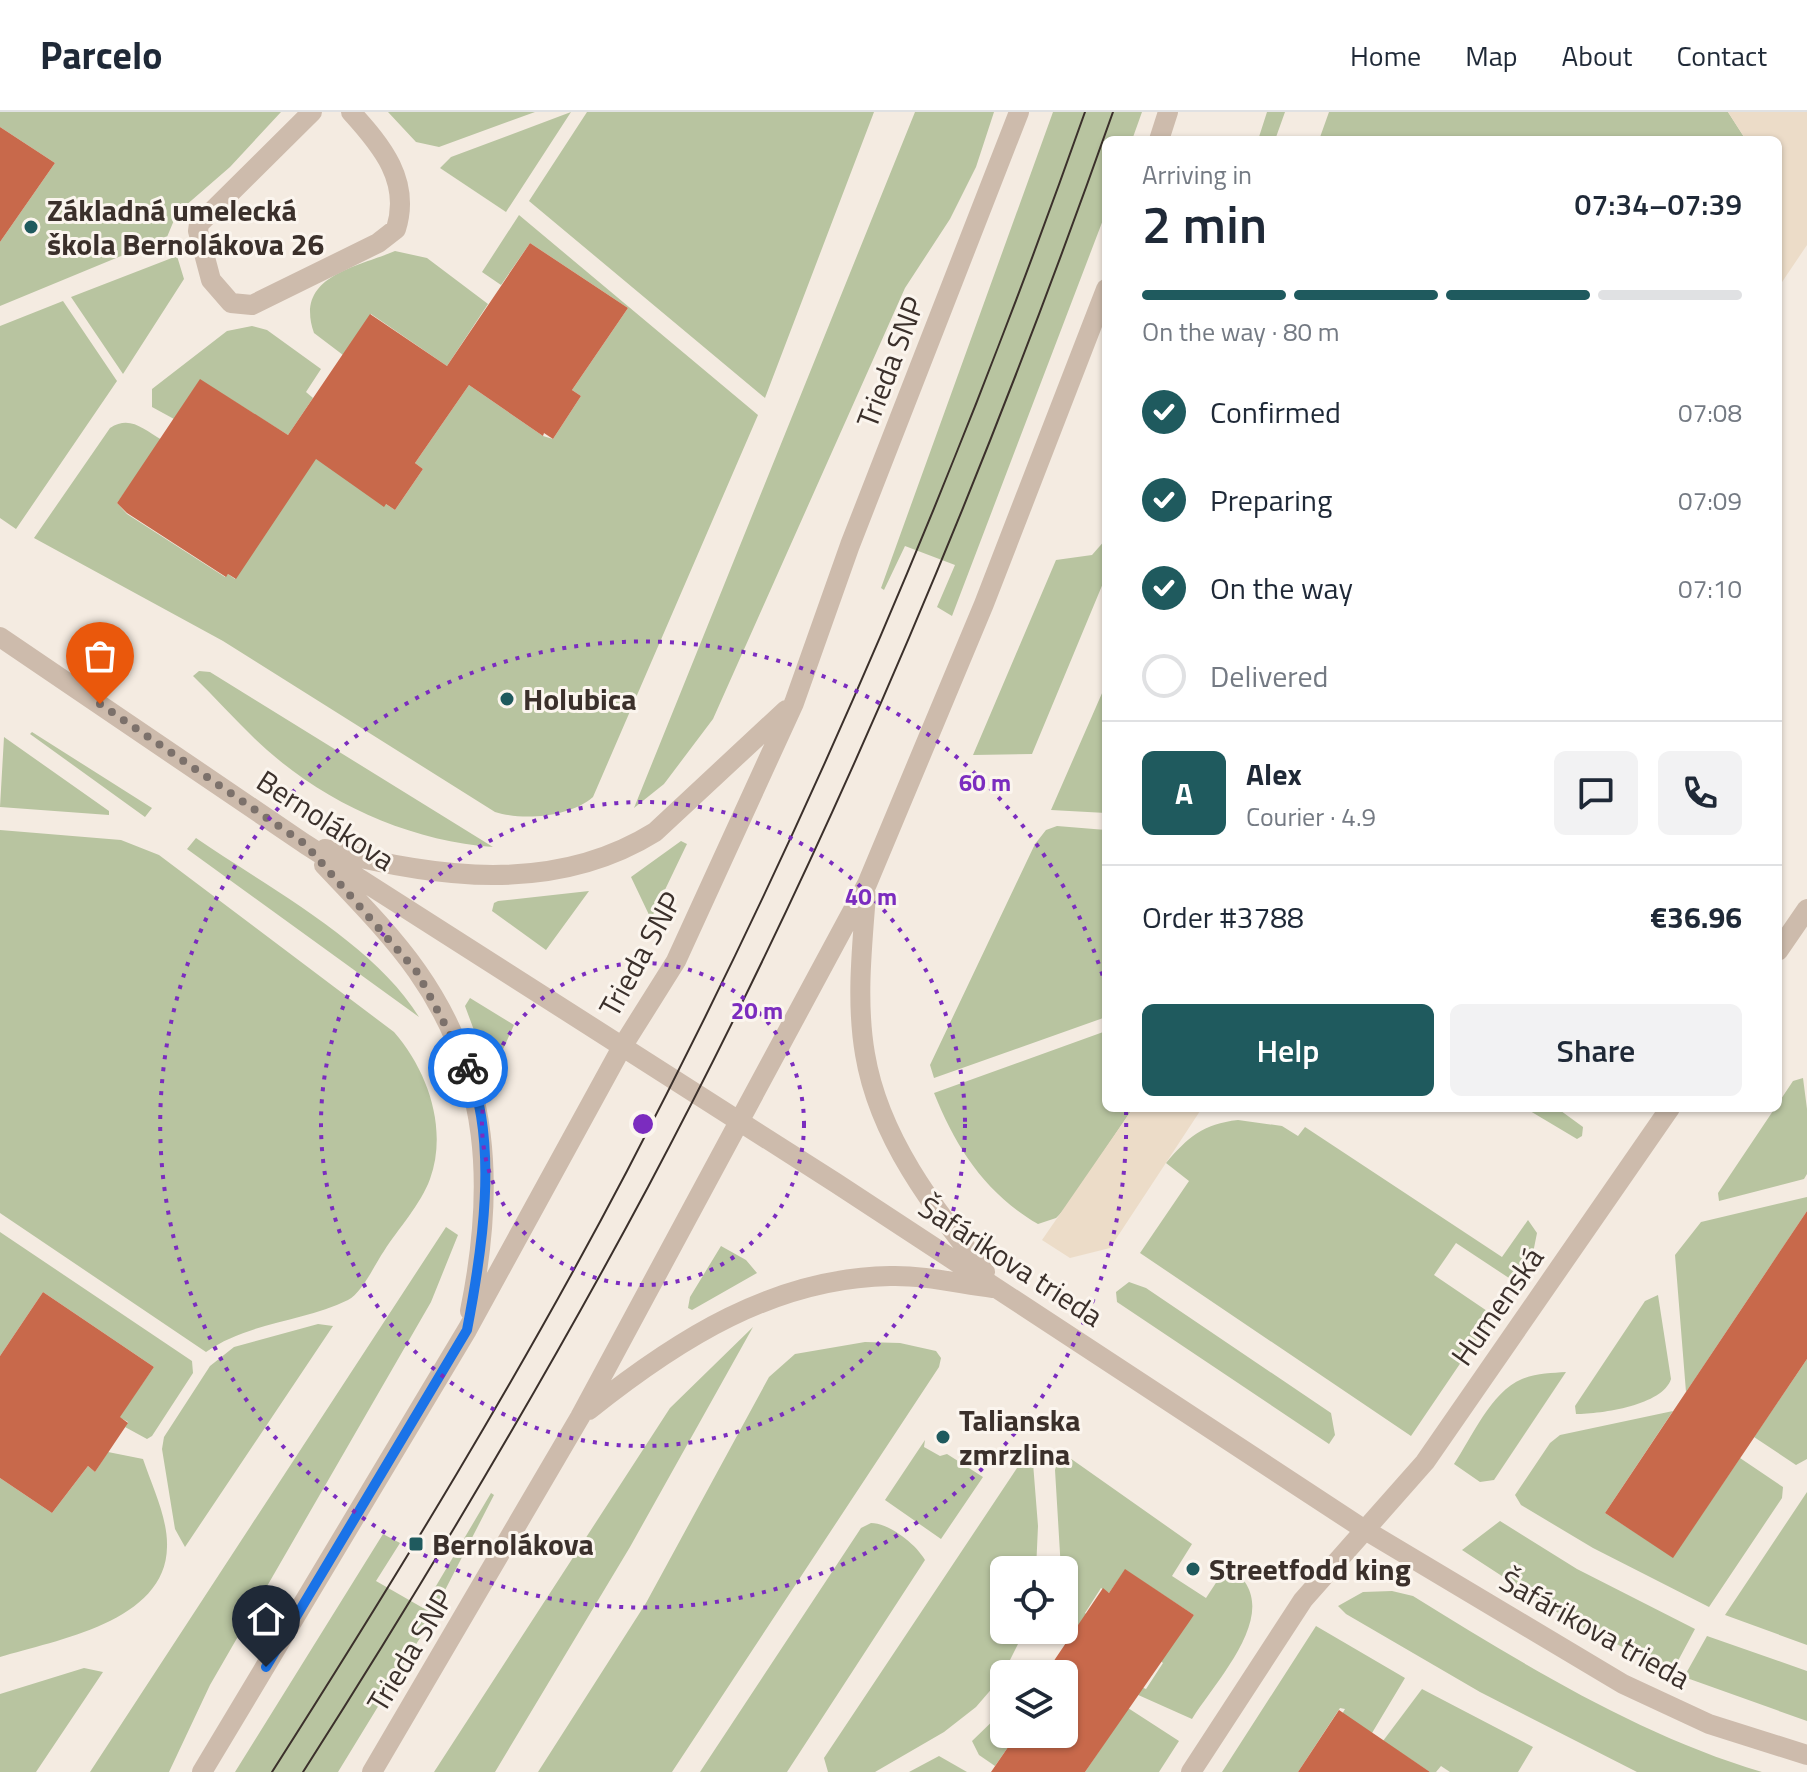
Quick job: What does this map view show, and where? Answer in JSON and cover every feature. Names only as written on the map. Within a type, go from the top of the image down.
[{"type":"street","points":[[312,112],[301,127],[199,224],[198,231],[211,280],[231,303],[252,305],[378,243],[396,229],[402,198],[394,169],[351,112]]},
{"type":"street","name":"Trieda SNP","points":[[202,1772],[467,1330],[622,1047],[676,961],[794,703],[850,545],[1019,112]]},
{"type":"street","points":[[1160,136],[1168,112]]},
{"type":"street","name":"Trieda SNP","points":[[372,1772],[580,1417],[867,884],[984,604],[1102,299]]},
{"type":"street","name":"Bernolákova","points":[[0,637],[305,844],[622,1047]]},
{"type":"street","points":[[305,844],[384,864],[475,877],[550,870],[598,858],[655,832],[794,703]]},
{"type":"street","points":[[305,844],[417,972],[470,1073],[481,1129],[484,1197],[476,1282],[467,1330]]},
{"type":"street","name":"Trieda SNP","points":[[867,884],[862,1023],[865,1054],[879,1110],[911,1172],[997,1288]]},
{"type":"street","points":[[1782,945],[1807,909]]},
{"type":"street","name":"Šafárikova trieda","points":[[622,1047],[1365,1530],[1623,1684],[1709,1724],[1807,1755]]},
{"type":"street","name":"Humenská","points":[[1365,1530],[1425,1462],[1667,1112]]},
{"type":"street","points":[[580,1417],[684,1340],[756,1303],[858,1277],[894,1276],[997,1288]]},
{"type":"street","points":[[1191,1772],[1303,1600],[1365,1530]]},
{"type":"green space","points":[[0,112],[281,112],[230,167],[177,213],[167,237],[0,306],[0,242],[55,163],[0,127]]},
{"type":"green space","points":[[388,112],[535,112],[439,147],[416,142]]},
{"type":"green space","points":[[571,112],[506,212],[440,168],[451,157]]},
{"type":"green space","points":[[587,112],[874,112],[765,398],[529,201]]},
{"type":"green space","points":[[915,112],[994,112],[976,167],[950,219],[905,288],[713,719],[664,784],[634,808]]},
{"type":"green space","points":[[1053,112],[1142,112],[1133,136],[1102,136],[1102,222],[952,616],[937,607],[955,565],[905,546],[884,590],[881,588]]},
{"type":"green space","points":[[1267,112],[1285,112],[1276,136],[1259,136]]},
{"type":"green space","points":[[1329,112],[1728,112],[1743,136],[1320,136]]},
{"type":"green space","points":[[519,215],[758,415],[593,797],[572,809],[532,816],[495,812],[223,641],[34,538],[110,428],[117,424],[136,425],[162,440],[117,503],[127,514],[225,577],[228,574],[235,579],[309,454],[395,510],[423,469],[415,463],[469,385],[543,436],[553,439],[581,396],[572,390],[628,308],[530,243],[501,285],[482,272]]},
{"type":"green space","points":[[395,251],[427,258],[488,304],[447,366],[371,314],[343,355],[314,333],[310,314],[320,286],[347,269]]},
{"type":"green space","points":[[177,256],[184,279],[123,374],[71,297]]},
{"type":"green space","points":[[63,301],[117,381],[16,529],[0,518],[0,326]]},
{"type":"green space","points":[[252,326],[267,330],[321,369],[306,392],[313,398],[288,435],[200,380],[174,419],[152,407],[152,389],[227,331]]},
{"type":"green space","points":[[1102,544],[1102,586],[1032,754],[973,755],[1056,560],[1092,555]]},
{"type":"green space","points":[[199,671],[210,672],[493,847],[432,837],[402,828],[372,817],[317,788],[291,770],[248,732],[193,676]]},
{"type":"green space","points":[[1102,693],[1102,813],[1051,810]]},
{"type":"green space","points":[[32,732],[152,808],[145,817],[30,734]]},
{"type":"green space","points":[[4,737],[109,811],[109,815],[0,807]]},
{"type":"green space","points":[[1057,826],[1102,830],[1102,1018],[934,1078],[930,1065],[1035,844],[1046,830]]},
{"type":"green space","points":[[0,830],[121,840],[159,855],[394,1032],[406,1047],[432,1101],[437,1140],[435,1160],[421,1198],[363,1285],[348,1300],[240,1334],[206,1352],[0,1213]]},
{"type":"green space","points":[[196,838],[347,941],[399,990],[419,1017],[187,849]]},
{"type":"green space","points":[[681,841],[687,844],[651,919],[631,877]]},
{"type":"green space","points":[[589,891],[546,950],[492,911],[494,903],[498,901]]},
{"type":"green space","points":[[470,998],[514,1025],[491,1076],[465,1006]]},
{"type":"green space","points":[[1102,1032],[1102,1112],[1130,1112],[1065,1209],[1056,1218],[1038,1224],[1003,1199],[975,1168],[952,1132],[934,1093]]},
{"type":"green space","points":[[1803,1078],[1807,1109],[1807,1174],[1804,1179],[1719,1201],[1718,1193],[1772,1112],[1782,1112],[1782,1097],[1793,1081]]},
{"type":"green space","points":[[1532,1112],[1562,1112],[1583,1127],[1582,1136],[1577,1139]]},
{"type":"green space","points":[[1238,1120],[1282,1126],[1298,1136],[1305,1127],[1502,1257],[1528,1220],[1537,1233],[1532,1258],[1515,1282],[1456,1243],[1434,1275],[1493,1315],[1411,1436],[1140,1253],[1189,1181],[1166,1163],[1197,1133]]},
{"type":"green space","points":[[1807,1197],[1807,1211],[1686,1392],[1675,1255],[1701,1222]]},
{"type":"green space","points":[[446,1227],[458,1235],[431,1302],[210,1685],[169,1772],[90,1772]]},
{"type":"green space","points":[[0,1232],[192,1361],[193,1373],[152,1436],[147,1439],[125,1427],[128,1422],[119,1417],[154,1367],[43,1292],[0,1356]]},
{"type":"green space","points":[[721,1246],[746,1260],[757,1273],[692,1310],[688,1308],[690,1297]]},
{"type":"green space","points":[[1129,1282],[1146,1288],[1331,1413],[1335,1435],[1329,1444],[1117,1302],[1116,1292]]},
{"type":"green space","points":[[1658,1295],[1671,1379],[1666,1388],[1644,1402],[1576,1414],[1575,1406],[1645,1301]]},
{"type":"green space","points":[[318,1324],[333,1326],[185,1547],[175,1529],[162,1449],[164,1437],[210,1366],[234,1347]]},
{"type":"green space","points":[[753,1327],[630,1547],[495,1772],[434,1772],[670,1408]]},
{"type":"green space","points":[[865,1342],[900,1343],[936,1351],[941,1358],[939,1367],[672,1772],[538,1772],[646,1603],[769,1377],[795,1354]]},
{"type":"green space","points":[[1807,1359],[1807,1459],[1796,1465],[1754,1437]]},
{"type":"green space","points":[[1566,1372],[1494,1480],[1480,1482],[1454,1464],[1492,1404],[1511,1385],[1533,1376]]},
{"type":"green space","points":[[1673,1411],[1605,1513],[1673,1557],[1740,1458],[1783,1487],[1782,1498],[1709,1607],[1593,1548],[1521,1505],[1515,1495],[1550,1443],[1560,1435]]},
{"type":"green space","points":[[925,1440],[924,1447],[940,1456],[947,1454],[983,1477],[941,1539],[885,1500]]},
{"type":"green space","points":[[1060,1451],[1192,1544],[1172,1576],[1206,1598],[1227,1566],[1245,1582],[1252,1600],[1251,1620],[1243,1641],[1192,1719],[1136,1694],[1141,1687],[1146,1689],[1163,1663],[1158,1659],[1194,1615],[1125,1570],[1109,1593],[1101,1588],[1085,1613],[1092,1619],[1078,1641],[1078,1556],[1060,1556],[1055,1470]]},
{"type":"green space","points":[[108,1452],[143,1459],[159,1502],[167,1536],[162,1573],[148,1593],[104,1624],[0,1657],[0,1478],[52,1513],[88,1466],[95,1472]]},
{"type":"green space","points":[[1025,1456],[1033,1463],[1038,1526],[1037,1556],[990,1556],[990,1644],[1018,1644],[1010,1660],[990,1660],[990,1691],[976,1707],[944,1732],[875,1772],[828,1772],[824,1758]]},
{"type":"green space","points":[[1807,1492],[1807,1645],[1725,1615]]},
{"type":"green space","points":[[491,1493],[494,1495],[423,1633],[338,1772],[235,1772],[383,1534],[400,1543],[376,1581],[423,1608]]},
{"type":"green space","points":[[1500,1521],[1577,1569],[1695,1629],[1672,1672],[1569,1620],[1462,1550]]},
{"type":"green space","points":[[871,1523],[901,1536],[925,1560],[787,1772],[700,1772],[861,1528]]},
{"type":"green space","points":[[1392,1591],[1413,1596],[1539,1672],[1626,1718],[1716,1757],[1762,1772],[1637,1772],[1480,1692],[1346,1614],[1338,1606],[1363,1592]]},
{"type":"green space","points":[[1316,1626],[1405,1678],[1372,1733],[1342,1714],[1345,1709],[1340,1708],[1298,1772],[1222,1772]]},
{"type":"green space","points":[[1707,1636],[1807,1671],[1807,1721],[1684,1677]]},
{"type":"green space","points":[[84,1668],[103,1672],[36,1772],[0,1772],[0,1694]]},
{"type":"green space","points":[[1422,1689],[1533,1747],[1518,1772],[1450,1772],[1441,1766],[1436,1772],[1430,1772],[1383,1741]]},
{"type":"green space","points":[[1128,1708],[1179,1741],[1159,1772],[1085,1772]]},
{"type":"green space","points":[[990,1724],[990,1748],[1007,1748],[995,1766],[979,1755],[972,1741]]},
{"type":"green space","points":[[939,1756],[967,1772],[909,1772]]},
{"type":"shaded area","points":[[1728,112],[1807,112],[1807,245],[1782,282],[1782,136],[1743,136]]},
{"type":"shaded area","points":[[1130,1112],[1199,1112],[1110,1248],[1070,1258],[1042,1240]]},
{"type":"building","points":[[0,127],[55,163],[0,242]]},
{"type":"building","points":[[530,243],[628,308],[572,390],[581,396],[553,439],[544,433],[543,436],[469,385],[415,463],[423,469],[395,510],[386,504],[384,507],[316,459],[236,579],[228,574],[226,577],[127,513],[117,503],[200,379],[288,435],[370,314],[447,366]]},
{"type":"building","points":[[1807,1211],[1807,1359],[1673,1558],[1605,1513]]},
{"type":"building","points":[[43,1292],[154,1367],[120,1417],[128,1423],[95,1472],[88,1466],[52,1513],[0,1478],[0,1356]]},
{"type":"building","points":[[1125,1569],[1194,1615],[1085,1772],[991,1772],[1007,1748],[1078,1748],[1078,1660],[1054,1660],[1065,1644],[1078,1644],[1078,1625],[1103,1588],[1109,1593]]},
{"type":"building","points":[[1339,1710],[1430,1772],[1298,1772]]},
{"type":"tram line","points":[[272,1772],[411,1550],[500,1400],[586,1248],[693,1042],[756,913],[875,649],[984,382],[1085,112]]},
{"type":"tram line","points":[[1104,136],[1113,112]]},
{"type":"tram line","points":[[303,1772],[438,1556],[566,1336],[648,1187],[780,925],[957,523],[1102,142]]},
{"type":"way so far","points":[[100,704],[305,844],[394,942],[417,972],[438,1006],[468,1068]]},
{"type":"place","name":"Základná umelecká škola Bernolákova 26","points":[[31,227]]},
{"type":"place","name":"Holubica","points":[[507,699]]},
{"type":"place","name":"Talianska zmrzlina","points":[[943,1437]]},
{"type":"place","name":"Bernolákova","points":[[416,1544]]},
{"type":"place","name":"Streetfodd king","points":[[1193,1569]]},
{"type":"route","points":[[266,1667],[467,1330],[476,1282],[484,1197],[481,1129],[468,1068]]}]
